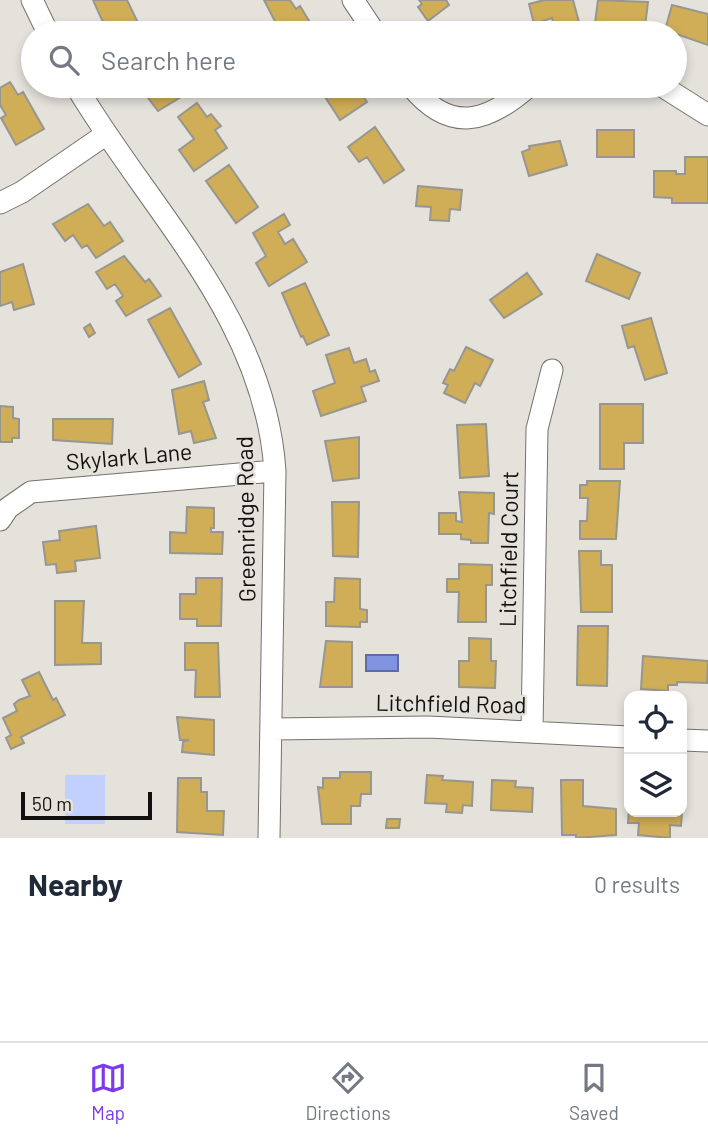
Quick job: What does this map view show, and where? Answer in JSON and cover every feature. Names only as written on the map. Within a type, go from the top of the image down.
[{"type":"street","points":[[32,0],[42,21]]},
{"type":"street","points":[[353,0],[367,21]]},
{"type":"street","name":"Greenridge Road","points":[[83,98],[105,135],[222,303],[246,350],[268,412],[275,471],[269,838]]},
{"type":"street","points":[[424,98],[438,111],[472,118],[488,116],[514,98]]},
{"type":"street","points":[[681,98],[708,115]]},
{"type":"street","points":[[0,203],[22,192],[105,135]]},
{"type":"street","name":"Litchfield Court","points":[[532,731],[537,429],[552,370]]},
{"type":"street","name":"Skylark Lane","points":[[0,520],[8,508],[31,492],[275,471]]},
{"type":"street","name":"Litchfield Road","points":[[272,729],[428,727],[624,737]]},
{"type":"street","points":[[687,740],[708,741]]},
{"type":"shaded area","points":[[65,775],[105,775],[105,824],[65,824]]},
{"type":"water","points":[[366,655],[398,655],[398,671],[366,671]]},
{"type":"building","points":[[93,0],[127,0],[137,21],[102,21]]},
{"type":"building","points":[[264,0],[290,0],[296,9],[300,6],[309,21],[275,21]]},
{"type":"building","points":[[419,0],[446,0],[449,5],[428,21],[418,7],[422,4]]},
{"type":"building","points":[[544,0],[573,0],[579,21],[553,21],[552,18],[533,21],[529,4]]},
{"type":"building","points":[[598,0],[648,2],[646,21],[595,21]]},
{"type":"building","points":[[672,5],[708,14],[708,45],[687,38],[687,21],[668,21]]},
{"type":"building","points":[[10,82],[18,95],[21,93],[21,98],[26,98],[44,129],[16,145],[1,118],[6,115],[0,105],[0,88]]},
{"type":"building","points":[[148,98],[179,98],[158,111]]},
{"type":"building","points":[[326,98],[364,98],[367,102],[340,120]]},
{"type":"building","points":[[197,103],[207,117],[211,114],[221,126],[215,130],[227,148],[194,171],[179,150],[194,139],[178,117]]},
{"type":"building","points":[[375,127],[404,170],[384,183],[367,157],[359,162],[348,147]]},
{"type":"building","points":[[597,130],[634,130],[634,157],[597,157]]},
{"type":"building","points":[[560,141],[567,165],[529,176],[522,152],[530,149],[529,146]]},
{"type":"building","points":[[685,157],[708,157],[708,203],[672,203],[672,198],[654,197],[654,171],[676,171],[676,174],[685,174]]},
{"type":"building","points":[[229,165],[258,207],[236,223],[206,181]]},
{"type":"building","points":[[418,186],[462,190],[460,210],[450,209],[449,221],[430,220],[431,207],[416,206]]},
{"type":"building","points":[[88,204],[104,226],[110,222],[123,241],[96,258],[87,245],[82,248],[73,235],[65,241],[53,224]]},
{"type":"building","points":[[284,214],[290,225],[278,232],[285,244],[293,239],[307,262],[269,286],[256,263],[266,256],[253,233]]},
{"type":"building","points":[[597,254],[640,273],[629,299],[586,281]]},
{"type":"building","points":[[124,256],[145,282],[149,279],[161,296],[126,316],[116,301],[123,296],[115,284],[107,289],[96,272]]},
{"type":"building","points":[[23,264],[34,304],[14,310],[12,302],[0,306],[0,272]]},
{"type":"building","points":[[527,273],[542,294],[504,318],[490,300]]},
{"type":"building","points":[[305,283],[329,335],[307,345],[282,293]]},
{"type":"building","points":[[170,308],[201,364],[179,377],[148,320]]},
{"type":"building","points":[[651,318],[667,373],[645,380],[634,346],[628,348],[622,326]]},
{"type":"building","points":[[90,324],[95,333],[89,337],[84,328]]},
{"type":"building","points":[[466,347],[493,360],[480,386],[475,383],[465,403],[444,393],[448,385],[443,383],[450,369],[454,371]]},
{"type":"building","points":[[349,348],[354,363],[366,359],[370,372],[375,370],[379,381],[361,387],[366,401],[321,416],[313,391],[335,383],[326,355]]},
{"type":"building","points":[[204,381],[209,400],[203,402],[216,438],[194,443],[191,431],[179,434],[172,390]]},
{"type":"building","points":[[600,404],[643,404],[643,443],[624,443],[624,469],[600,469]]},
{"type":"building","points":[[0,406],[13,407],[13,418],[19,419],[19,438],[12,438],[12,442],[0,442]]},
{"type":"building","points":[[53,419],[113,419],[112,444],[53,440]]},
{"type":"building","points":[[486,424],[489,476],[460,478],[457,425]]},
{"type":"building","points":[[359,437],[359,478],[333,481],[325,441]]},
{"type":"building","points":[[587,481],[620,481],[616,539],[580,539],[580,521],[587,521],[588,498],[580,498],[580,485],[587,485]]},
{"type":"building","points":[[459,492],[494,493],[494,514],[489,513],[488,543],[471,543],[471,540],[461,539],[461,534],[439,534],[439,513],[456,513],[456,521],[462,522]]},
{"type":"building","points":[[332,502],[359,502],[358,557],[333,556]]},
{"type":"building","points":[[187,507],[214,508],[214,528],[211,528],[211,532],[223,532],[222,554],[170,553],[170,532],[186,533]]},
{"type":"building","points":[[96,526],[100,558],[75,561],[76,571],[57,573],[56,564],[46,565],[43,542],[60,540],[59,531]]},
{"type":"building","points":[[579,551],[601,551],[601,565],[612,565],[612,612],[581,612]]},
{"type":"building","points":[[459,564],[492,565],[492,585],[486,585],[486,622],[458,622],[459,592],[447,592],[447,579],[459,579]]},
{"type":"building","points":[[196,578],[222,578],[221,626],[197,626],[197,619],[180,619],[180,594],[196,594]]},
{"type":"building","points":[[335,578],[360,579],[360,609],[367,610],[367,622],[360,622],[360,627],[326,626],[326,602],[334,602]]},
{"type":"building","points":[[55,601],[84,601],[82,643],[101,643],[101,664],[55,665]]},
{"type":"building","points":[[578,626],[608,626],[607,686],[577,685]]},
{"type":"building","points":[[469,638],[491,639],[491,661],[496,661],[495,688],[459,687],[459,661],[469,661]]},
{"type":"building","points":[[326,641],[352,642],[352,687],[320,687]]},
{"type":"building","points":[[185,643],[218,643],[220,697],[195,697],[196,670],[185,670]]},
{"type":"building","points":[[643,656],[708,661],[707,683],[677,682],[677,685],[668,685],[668,691],[641,689]]},
{"type":"building","points":[[39,672],[53,700],[56,698],[65,715],[21,737],[24,743],[11,749],[6,738],[11,735],[3,718],[17,711],[14,704],[30,696],[22,680]]},
{"type":"building","points":[[177,717],[214,720],[214,755],[182,752],[183,742],[189,740],[180,740]]},
{"type":"building","points":[[340,772],[371,772],[371,794],[361,794],[360,806],[351,806],[351,824],[322,824],[318,787],[323,788],[323,778],[340,778]]},
{"type":"building","points":[[427,775],[443,776],[442,780],[473,782],[472,806],[463,805],[462,813],[446,812],[447,804],[425,803]]},
{"type":"building","points":[[178,778],[201,778],[201,792],[207,792],[207,811],[224,811],[223,835],[177,832]]},
{"type":"building","points":[[492,780],[516,781],[515,787],[533,788],[532,812],[491,810]]},
{"type":"building","points":[[561,780],[583,780],[583,806],[616,809],[616,835],[576,838],[576,835],[562,835]]},
{"type":"building","points":[[628,817],[682,817],[681,826],[670,825],[670,838],[638,835],[639,823],[628,823]]},
{"type":"building","points":[[387,819],[400,819],[399,828],[386,828]]}]
